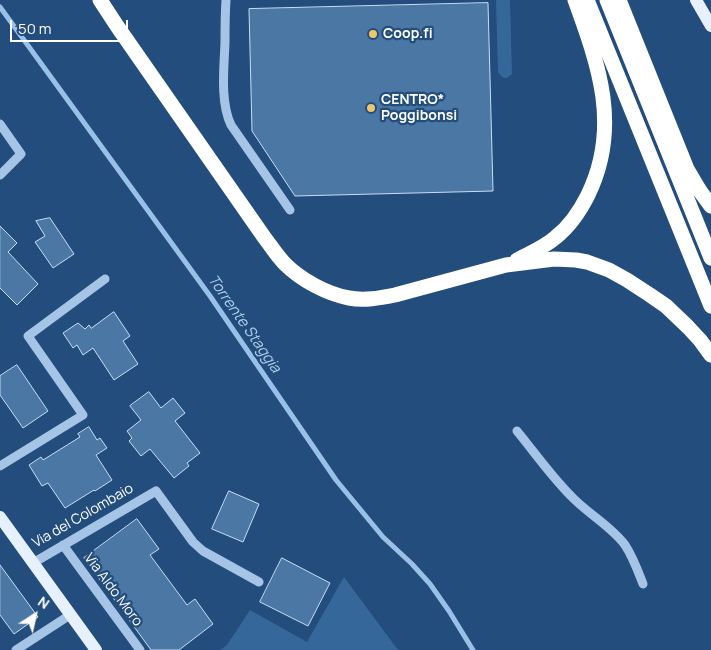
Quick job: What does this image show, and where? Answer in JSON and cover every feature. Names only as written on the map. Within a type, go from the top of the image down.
[{"type":"highway","points":[[100,0],[268,242],[284,263],[304,279],[329,292],[349,298],[379,298],[506,265],[565,259],[587,262],[609,270],[627,280],[666,306],[700,340],[711,356]]},
{"type":"highway","points":[[506,265],[544,246],[563,232],[578,213],[592,187],[598,170],[604,131],[602,89],[594,54],[574,0]]},
{"type":"highway","points":[[587,0],[711,306]]},
{"type":"highway","points":[[607,0],[711,258]]},
{"type":"highway","points":[[619,0],[693,181],[711,206]]},
{"type":"main road","points":[[696,0],[711,26]]},
{"type":"main road","name":"Via del Colombaio","points":[[0,517],[96,650]]},
{"type":"street","points":[[226,0],[224,62],[226,112],[231,125],[290,210]]},
{"type":"street","points":[[0,124],[21,154],[0,175]]},
{"type":"street","points":[[0,466],[83,415],[28,336],[105,279]]},
{"type":"street","points":[[517,431],[550,474],[569,495],[624,544],[631,555],[643,584]]},
{"type":"street","name":"Via del Colombaio","points":[[33,563],[156,491],[193,542],[202,551],[260,582]]},
{"type":"street","name":"Via Aldo Moro","points":[[63,545],[140,650]]},
{"type":"street","points":[[16,650],[70,615]]},
{"type":"shaded area","points":[[496,0],[510,0],[512,74],[507,78],[504,78],[498,72]]},
{"type":"shaded area","points":[[344,577],[398,650],[220,650],[227,645],[250,610],[307,642]]},
{"type":"building","name":"CENTRO* Poggibonsi","points":[[488,3],[493,191],[295,196],[252,131],[249,9]]},
{"type":"building","points":[[50,218],[74,254],[53,268],[35,242],[45,236],[36,221]]},
{"type":"building","points":[[0,226],[17,243],[8,252],[38,284],[17,305],[0,288]]},
{"type":"building","points":[[114,312],[130,336],[123,341],[138,364],[114,380],[93,348],[83,355],[77,345],[73,348],[63,333],[78,323],[85,329],[89,325],[91,328]]},
{"type":"building","points":[[17,365],[48,411],[23,428],[0,395],[0,376]]},
{"type":"building","points":[[149,392],[161,408],[173,398],[185,413],[175,421],[200,453],[187,463],[189,466],[174,478],[150,449],[141,456],[129,441],[132,438],[127,431],[141,420],[130,406]]},
{"type":"building","points":[[89,427],[97,440],[100,438],[107,448],[96,455],[112,480],[65,508],[48,483],[42,486],[29,465],[41,457],[43,460],[80,437],[78,434]]},
{"type":"building","points":[[229,491],[259,504],[243,542],[212,529]]},
{"type":"building","points":[[137,519],[159,549],[150,555],[187,605],[195,599],[213,624],[179,650],[151,650],[84,558]]},
{"type":"building","points":[[282,558],[330,583],[308,626],[260,602]]},
{"type":"building","points":[[0,565],[38,617],[14,634],[0,615]]},
{"type":"waterway","name":"Torrente Staggia","points":[[0,7],[210,296],[336,480],[383,537],[430,584],[473,650]]},
{"type":"place","name":"Coop.fi","points":[[373,34]]},
{"type":"place","name":"CENTRO* Poggibonsi","points":[[371,108]]}]
